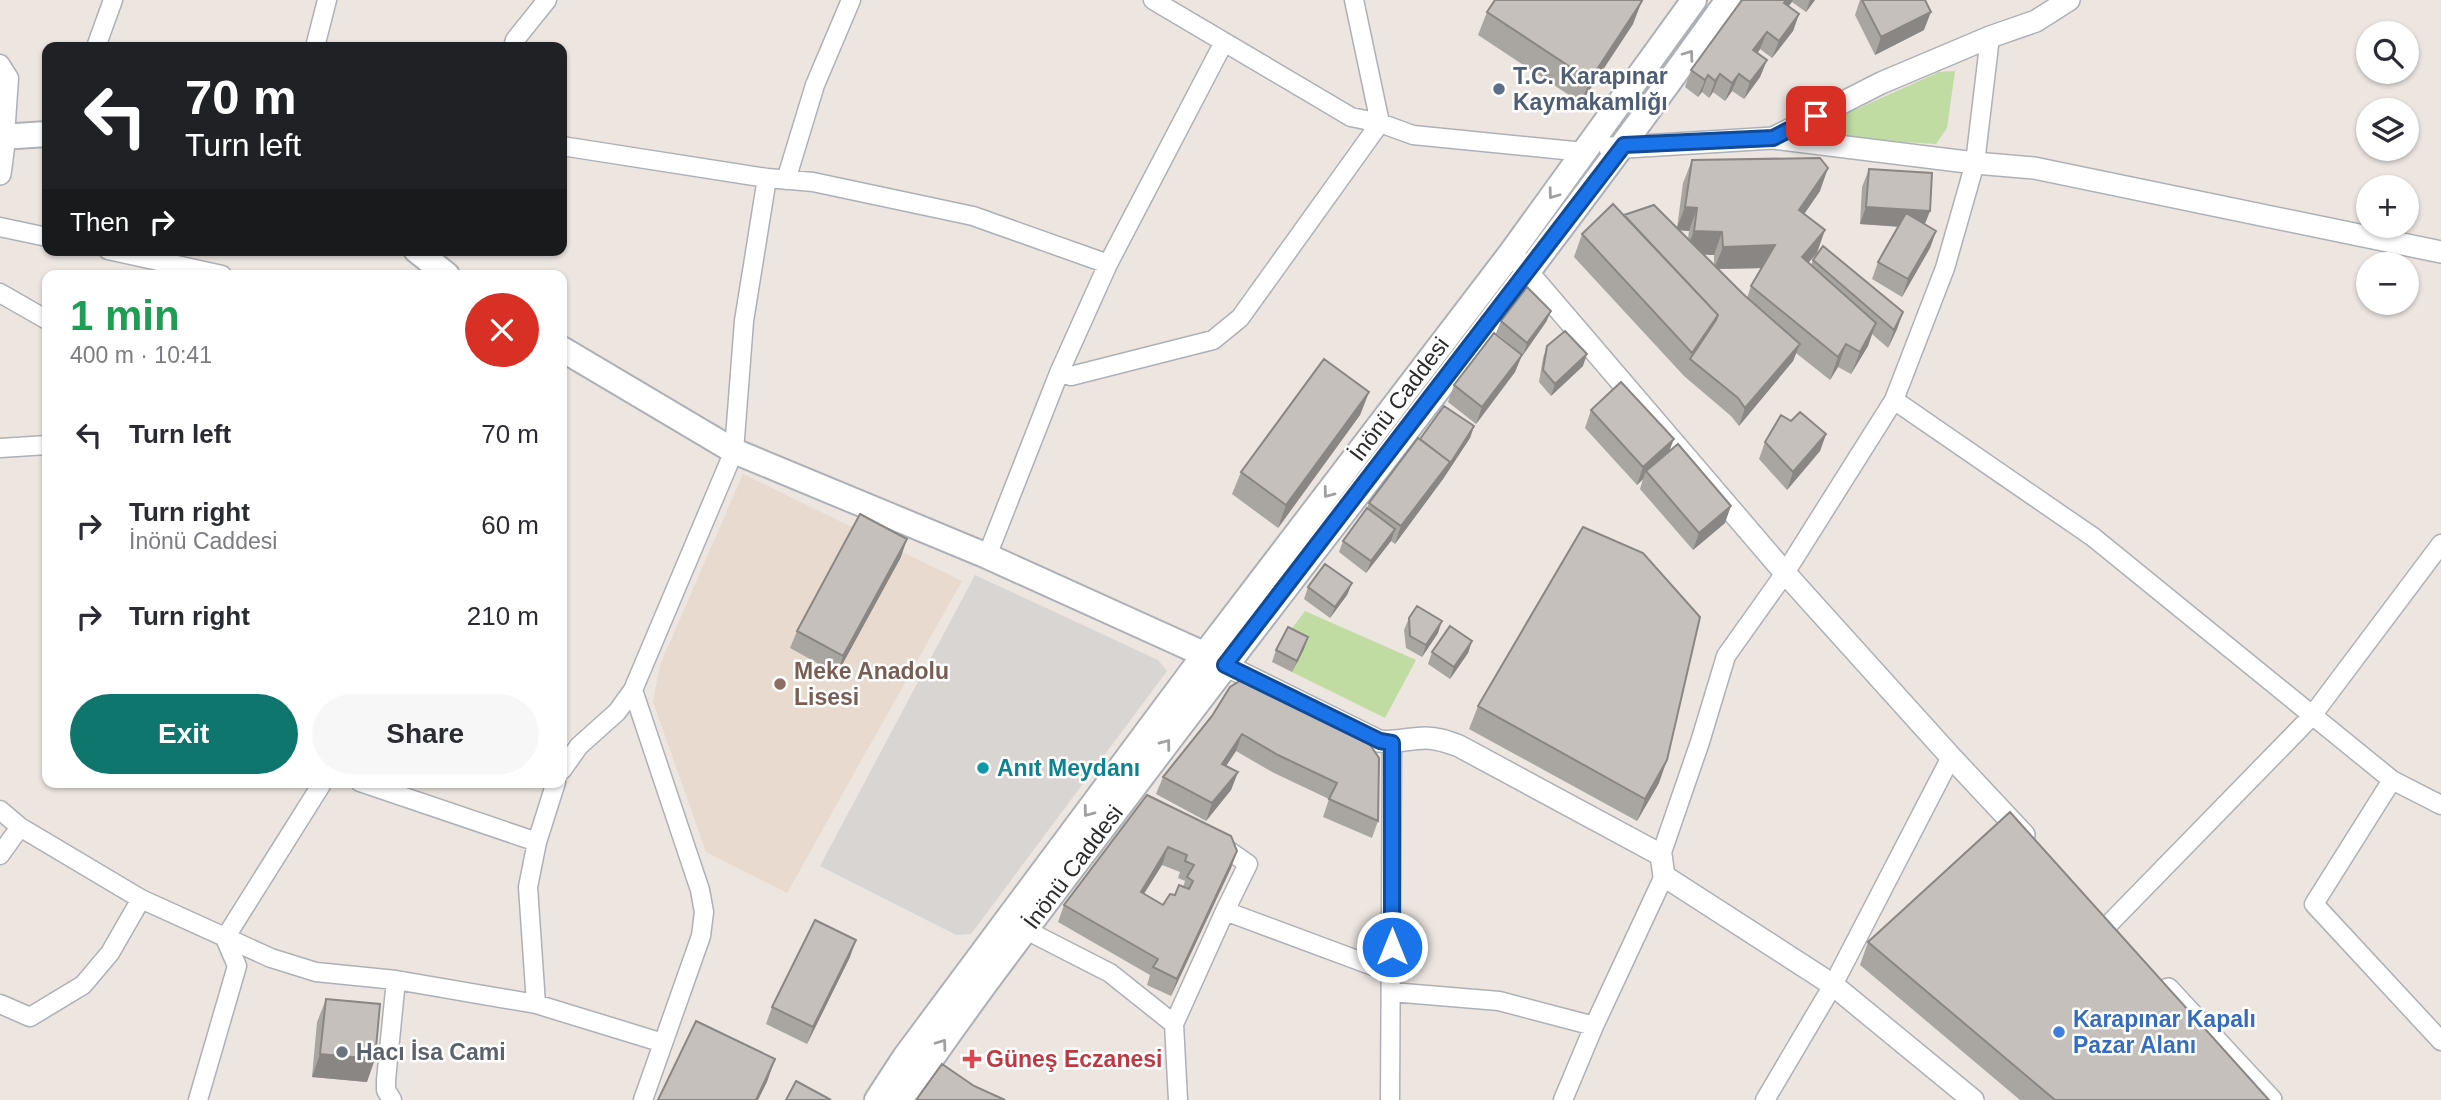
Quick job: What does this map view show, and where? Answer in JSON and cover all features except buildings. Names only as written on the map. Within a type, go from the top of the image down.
[{"type":"main road","name":"İnönü Caddesi","points":[[1519,262],[1584,152],[1694,0]]},
{"type":"main road","name":"İnönü Caddesi","points":[[877,1100],[905,1057],[1215,660],[1519,262],[1624,145],[1728,0]]},
{"type":"main road","points":[[2,136],[42,134]]},
{"type":"main road","points":[[422,256],[435,270]]},
{"type":"main road","points":[[567,357],[734,451],[986,556],[1215,660]]},
{"type":"main road","name":"İnönü Caddesi","points":[[903,1100],[930,1072],[1026,930],[1135,796],[1215,660]]},
{"type":"street","points":[[98,42],[113,0]]},
{"type":"street","points":[[315,42],[327,0]]},
{"type":"street","points":[[514,42],[547,0]]},
{"type":"street","points":[[786,180],[815,85],[851,0]]},
{"type":"street","points":[[1153,0],[1351,117],[1380,123],[1413,135],[1584,152],[1624,145],[1773,138],[2034,168],[2441,252]]},
{"type":"street","points":[[1059,373],[1071,376],[1213,340],[1240,318],[1380,123],[1354,0]]},
{"type":"street","points":[[1773,138],[1881,83],[1990,37],[2036,21],[2069,0]]},
{"type":"street","points":[[1563,1100],[1662,865],[1726,656],[1785,573],[1894,400],[1945,268],[1975,163],[1990,37]]},
{"type":"street","points":[[986,556],[1059,373],[1108,264],[1224,42]]},
{"type":"street","points":[[0,64],[9,78],[0,174]]},
{"type":"street","points":[[567,147],[767,178],[813,182],[973,216],[1108,264]]},
{"type":"street","points":[[567,763],[579,746],[617,712],[634,690],[734,451],[744,321],[767,178]]},
{"type":"street","points":[[0,227],[42,236]]},
{"type":"street","points":[[135,256],[199,270]]},
{"type":"street","points":[[1519,262],[1785,573],[2034,846]]},
{"type":"street","points":[[0,293],[42,317]]},
{"type":"street","points":[[1894,400],[2093,537],[2311,717],[2392,780],[2441,804]]},
{"type":"street","points":[[0,448],[42,445]]},
{"type":"street","points":[[2127,944],[2104,919],[2311,717],[2441,544]]},
{"type":"street","points":[[1215,660],[1380,741],[1392,743],[1424,738],[1443,740],[1459,746],[1662,865],[1833,985],[1973,1100]]},
{"type":"street","points":[[634,690],[700,890],[704,912],[701,936],[643,1100]]},
{"type":"street","points":[[1390,1100],[1392,743]]},
{"type":"street","points":[[1766,1100],[1833,985],[1951,757]]},
{"type":"street","points":[[2392,780],[2314,904],[2441,1041]]},
{"type":"street","points":[[225,938],[319,788]]},
{"type":"street","points":[[378,788],[537,842]]},
{"type":"street","points":[[536,1004],[528,887],[537,842],[554,788]]},
{"type":"street","points":[[0,810],[20,827],[141,899],[271,958],[316,972],[396,980],[536,1004],[663,1042]]},
{"type":"street","points":[[0,855],[20,827]]},
{"type":"street","points":[[1178,1100],[1174,1024],[1248,864],[1208,836]]},
{"type":"street","points":[[0,1004],[30,1017],[83,985],[110,953],[141,899]]},
{"type":"street","points":[[1225,911],[1391,973]]},
{"type":"street","points":[[1026,930],[1110,974],[1174,1024]]},
{"type":"street","points":[[198,1100],[237,966],[225,938]]},
{"type":"street","points":[[2154,973],[2272,1100]]},
{"type":"street","points":[[392,1100],[386,1090],[386,1080],[396,980]]},
{"type":"street","points":[[1391,992],[1499,1001],[1594,1026]]},
{"type":"shaded area","name":"Meke Anadolu Lisesi","points":[[743,474],[962,581],[787,893],[706,852],[653,702],[660,665]]},
{"type":"shaded area","name":"Anıt Meydanı","points":[[975,575],[1158,660],[1167,671],[971,934],[956,935],[820,866]]},
{"type":"green space","points":[[1955,71],[1947,128],[1936,144],[1855,139],[1827,134],[1839,117],[1939,72]]},
{"type":"green space","points":[[1305,611],[1416,660],[1385,718],[1292,672],[1284,639]]},
{"type":"place","name":"T.C. Karapınar Kaymakamlığı","points":[[1499,89]]},
{"type":"place","name":"Meke Anadolu Lisesi","points":[[780,684]]},
{"type":"place","name":"Anıt Meydanı","points":[[983,768]]},
{"type":"place","name":"Karapınar Kapalı Pazar Alanı","points":[[2059,1032]]},
{"type":"place","name":"Hacı İsa Cami","points":[[342,1052]]},
{"type":"place","name":"Güneş Eczanesi","points":[[972,1059]]},
{"type":"route","points":[[1392,947],[1392,743],[1380,741],[1225,665],[1624,145],[1773,138],[1816,116]]}]
